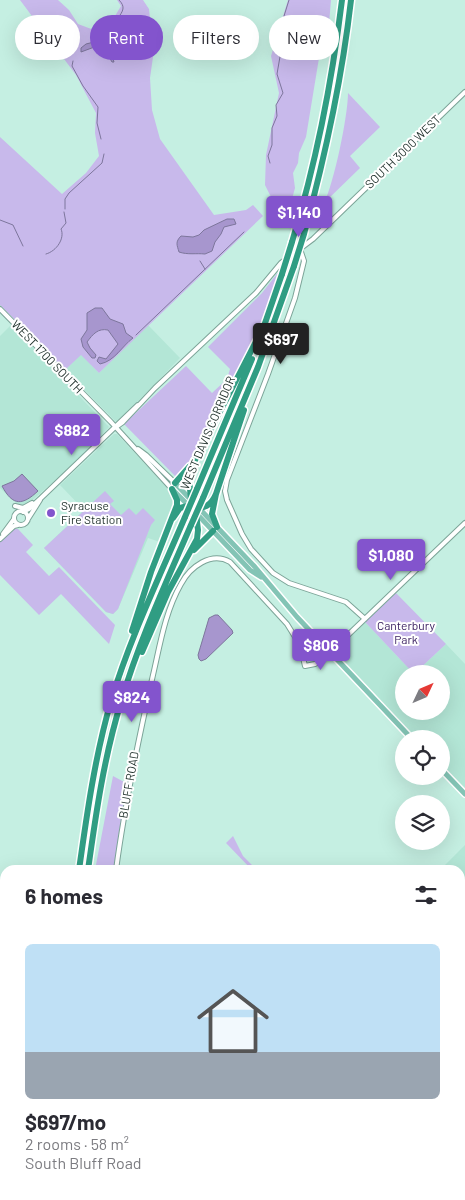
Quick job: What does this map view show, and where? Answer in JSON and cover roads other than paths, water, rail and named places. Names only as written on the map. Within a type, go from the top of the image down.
[{"type":"highway","name":"WEST DAVIS CORRIDOR","points":[[80,865],[96,760],[115,688],[130,644],[197,490],[264,326],[292,242],[311,172],[324,112],[342,0]]},
{"type":"highway","name":"WEST DAVIS CORRIDOR","points":[[89,865],[103,773],[123,694],[145,632],[258,367],[304,234],[331,123],[351,0]]},
{"type":"highway","points":[[115,688],[147,586],[178,503],[174,486],[195,459],[264,326]]},
{"type":"highway","points":[[183,565],[215,529],[212,512],[216,494],[272,331]]},
{"type":"highway","points":[[123,694],[168,592],[197,540],[198,530],[190,476],[195,459]]},
{"type":"highway","points":[[173,518],[178,510],[210,505],[216,494]]},
{"type":"main road","points":[[174,486],[215,529],[250,570],[264,579],[404,730]]},
{"type":"main road","points":[[450,778],[465,794]]},
{"type":"street","name":"SOUTH 3000 WEST","points":[[23,512],[39,500],[256,293],[281,263],[313,239],[465,92]]},
{"type":"street","points":[[300,249],[304,260],[295,298],[227,480],[227,500],[251,549],[270,570],[289,584],[346,602],[364,619]]},
{"type":"street","name":"WEST 1700 SOUTH","points":[[0,309],[116,427],[143,458],[174,486]]},
{"type":"street","name":"SOUTH 3000 WEST","points":[[28,519],[39,500]]},
{"type":"street","points":[[14,506],[23,508],[39,500]]},
{"type":"street","points":[[23,512],[26,514],[28,519],[24,524],[14,526],[0,538],[17,513],[23,512]]},
{"type":"street","points":[[14,519],[20,525]]},
{"type":"street","points":[[330,652],[465,523]]},
{"type":"street","name":"BLUFF ROAD","points":[[117,865],[130,776],[164,627],[180,585],[188,575],[206,560],[215,558],[228,561],[287,624],[300,646],[305,666],[318,662],[330,652]]},
{"type":"waterway","points":[[119,0],[123,9],[120,15]]},
{"type":"waterway","points":[[270,163],[268,156],[272,145],[272,128],[277,116],[276,105],[283,93],[277,74],[282,45],[280,36],[287,23],[284,16],[289,0]]},
{"type":"waterway","points":[[73,61],[72,66],[98,107],[97,123],[101,139]]},
{"type":"waterway","points":[[65,209],[65,199],[69,193],[102,163],[104,154]]},
{"type":"waterway","points":[[46,254],[54,250],[61,240],[61,229],[66,223],[64,212]]},
{"type":"waterway","points":[[0,220],[13,225],[23,246]]},
{"type":"waterway","points":[[136,335],[244,232]]},
{"type":"waterway","points":[[200,261],[205,269]]},
{"type":"place","name":"Syracuse Fire Station","points":[[51,513]]},
{"type":"park label","name":"Canterbury Park","points":[[406,633]]}]
